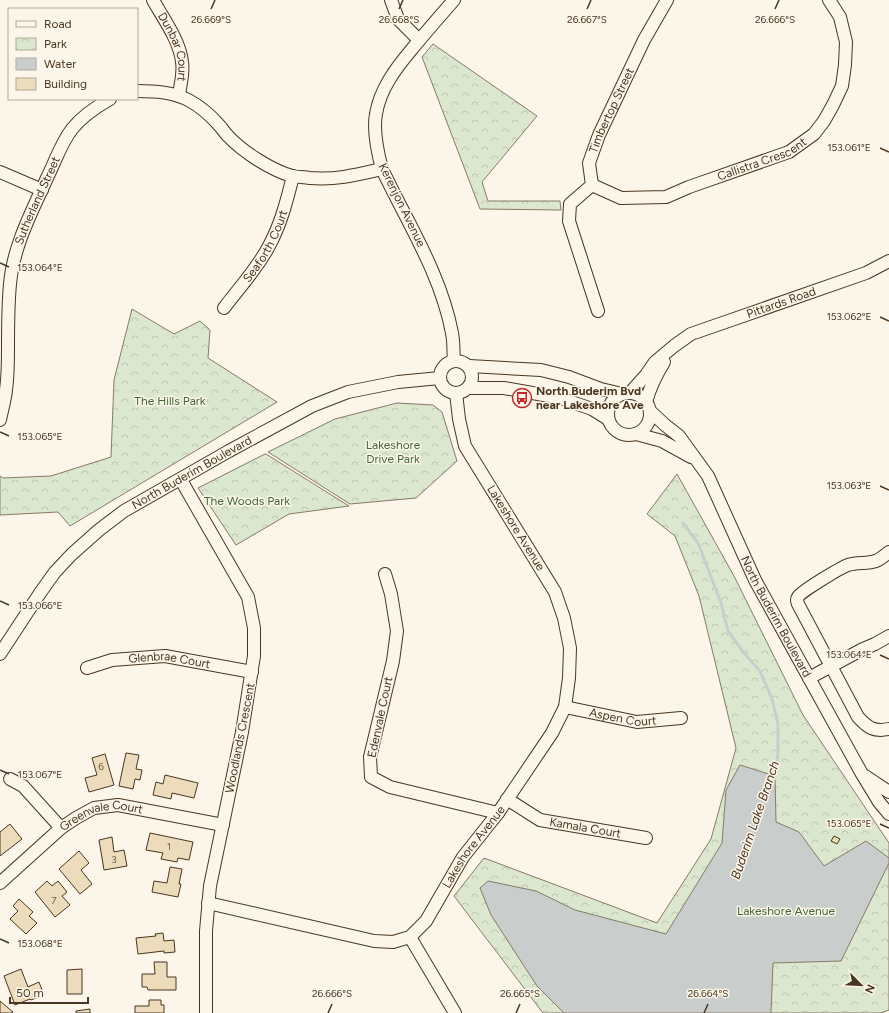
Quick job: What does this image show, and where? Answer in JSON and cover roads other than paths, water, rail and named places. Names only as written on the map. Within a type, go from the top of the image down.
[{"type":"street","name":"Dunbar Court","points":[[153,0],[176,40],[181,52],[183,63],[179,96]]},
{"type":"street","points":[[391,0],[398,19],[419,40]]},
{"type":"street","name":"Kerenjon Avenue","points":[[454,0],[396,69],[382,92],[376,115],[378,156],[382,169],[427,257],[444,300],[452,334],[454,360]]},
{"type":"street","name":"Timbertop Street","points":[[592,185],[589,163],[599,135],[644,40],[667,0]]},
{"type":"street","name":"Callistra Crescent","points":[[592,185],[621,198],[666,197],[689,187],[789,152],[814,134],[824,121],[842,86],[845,65],[846,42],[840,17],[829,0]]},
{"type":"street","points":[[138,91],[167,93],[190,101],[205,111],[240,148],[268,165],[293,176],[329,179],[382,169]]},
{"type":"street","name":"Sutherland Street","points":[[0,420],[8,373],[9,303],[12,268],[18,247],[61,148],[71,130],[93,109],[108,100]]},
{"type":"street","points":[[0,172],[42,190]]},
{"type":"street","name":"Seaforth Court","points":[[224,308],[269,247],[284,210],[293,176]]},
{"type":"street","points":[[592,185],[570,204],[569,221],[598,311]]},
{"type":"street","name":"Pittards Road","points":[[626,394],[646,375],[655,362],[691,334],[866,273],[889,261]]},
{"type":"street","name":"Pittards Road","points":[[648,406],[649,391],[674,346]]},
{"type":"street","points":[[454,360],[464,362],[472,370],[473,380],[468,388],[463,392],[451,392],[443,387],[440,378],[440,373],[445,365],[454,360]]},
{"type":"street","points":[[469,366],[541,370],[570,377],[601,389],[626,394],[636,394],[642,397],[648,406],[650,418],[642,431],[630,436],[614,430],[608,419],[609,407],[612,401],[617,397],[626,394]]},
{"type":"street","name":"North Buderim Boulevard","points":[[0,654],[55,572],[72,554],[99,530],[124,511],[312,406],[348,392],[398,382],[440,378]]},
{"type":"street","points":[[468,388],[504,388],[560,398],[592,409],[608,419]]},
{"type":"street","name":"Lakeshore Avenue","points":[[410,937],[426,920],[463,857],[498,813],[552,733],[565,707],[569,678],[570,648],[564,618],[555,592],[465,446],[459,419],[456,393]]},
{"type":"street","name":"North Buderim Boulevard","points":[[648,406],[665,425],[679,436],[708,476],[755,580],[862,774],[879,802],[889,814]]},
{"type":"street","name":"North Buderim Boulevard","points":[[636,434],[662,441],[694,458]]},
{"type":"street","name":"Woodlands Crescent","points":[[180,480],[248,597],[254,628],[254,656],[242,732],[210,886],[206,931],[206,1013]]},
{"type":"street","points":[[889,552],[875,561],[846,565],[805,590],[798,597],[797,601],[858,717],[871,729],[889,729]]},
{"type":"street","name":"Edenvale Court","points":[[385,574],[391,594],[397,631],[393,661],[370,757],[371,777],[390,787],[498,813]]},
{"type":"street","points":[[809,678],[889,636]]},
{"type":"street","name":"Glenbrae Court","points":[[87,668],[112,660],[165,656],[252,672]]},
{"type":"street","name":"Aspen Court","points":[[565,707],[637,722],[681,718]]},
{"type":"street","name":"North Buderim Boulevard","points":[[862,774],[889,792]]},
{"type":"street","points":[[10,779],[23,786],[61,828]]},
{"type":"street","name":"Kamala Court","points":[[507,799],[540,820],[646,838]]},
{"type":"street","name":"Greenvale Court","points":[[0,883],[61,828],[94,808],[118,805],[223,825]]},
{"type":"street","points":[[208,903],[374,941],[393,942],[410,937],[455,1013]]},
{"type":"water","points":[[740,765],[775,776],[776,822],[799,832],[824,866],[866,841],[889,858],[889,863],[841,961],[773,963],[771,1013],[564,1013],[537,986],[491,915],[480,888],[488,881],[536,891],[575,910],[666,934],[722,843],[726,790]]},
{"type":"waterway","name":"Buderim Lake Branch","points":[[683,523],[698,543],[721,603],[728,631],[744,653],[760,671],[772,699],[778,724],[777,765],[772,778]]},
{"type":"place","name":"North Buderim Bvd near Lakeshore Ave","points":[[522,398]]},
{"type":"park label","name":"The Hills Park","points":[[170,401]]},
{"type":"park label","name":"Lakeshore Drive Park","points":[[393,452]]},
{"type":"park label","name":"The Woods Park","points":[[247,501]]}]
